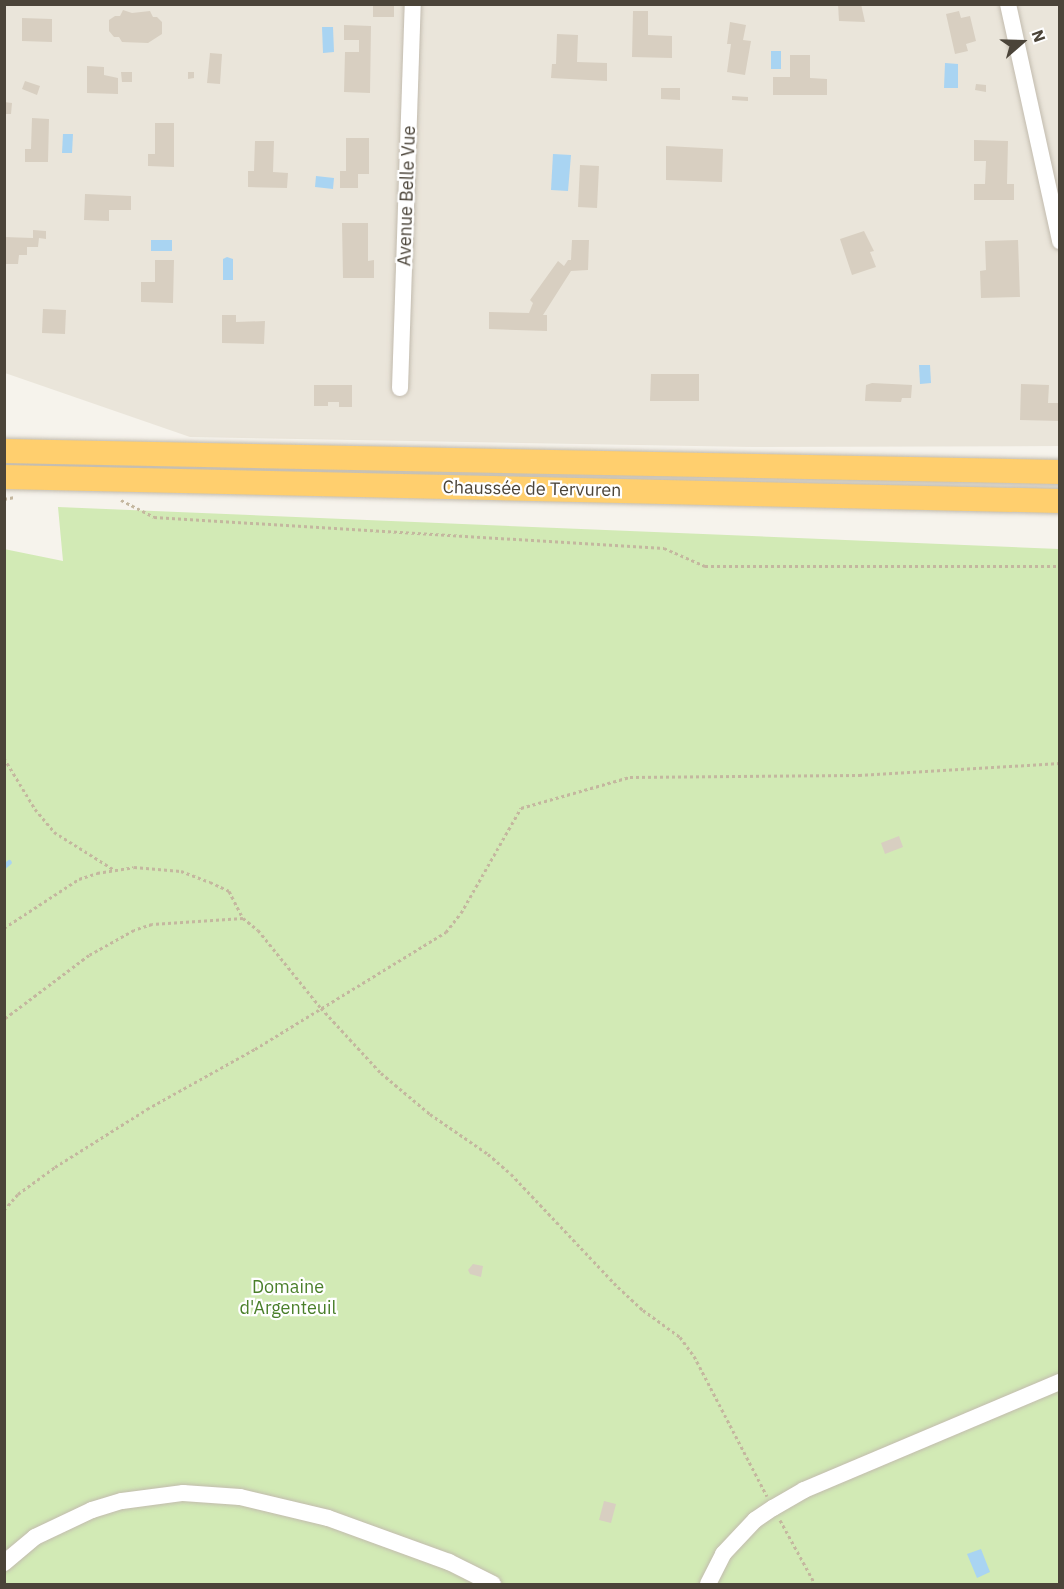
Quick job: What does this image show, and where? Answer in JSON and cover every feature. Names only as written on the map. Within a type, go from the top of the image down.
[{"type":"highway","name":"Chaussée de Tervuren","points":[[4,451],[1059,472]]},
{"type":"highway","name":"Chaussée de Tervuren","points":[[11,487],[1059,501]]},
{"type":"street","name":"Avenue Belle Vue","points":[[400,388],[413,4]]},
{"type":"street","points":[[1008,4],[1059,242]]},
{"type":"street","points":[[708,1584],[723,1554],[755,1520],[773,1508],[826,1481],[1059,1382]]},
{"type":"street","points":[[4,1563],[35,1537],[82,1513],[122,1501],[183,1493],[240,1497],[328,1518],[449,1562],[493,1584]]},
{"type":"path","points":[[4,499],[11,487]]},
{"type":"path","points":[[117,497],[154,517],[664,548],[705,566],[1059,566]]},
{"type":"path","points":[[4,758],[35,809],[54,832],[114,870]]},
{"type":"path","points":[[4,1210],[18,1194],[95,1142],[425,947],[446,932],[461,913],[521,808],[630,777],[859,775],[1059,763]]},
{"type":"path","points":[[4,928],[79,879],[114,870],[134,867],[181,871],[229,891],[243,918],[258,930],[321,1008],[381,1072],[430,1114],[488,1154],[511,1174],[618,1287],[643,1310],[680,1337],[694,1356],[815,1584]]},
{"type":"path","points":[[4,1019],[89,955],[134,930],[152,924],[243,918]]},
{"type":"shaded area","points":[[5,5],[1059,5],[1059,446],[753,447],[190,437],[5,373]]},
{"type":"green space","name":"Domaine d'Argenteuil","points":[[58,507],[1059,549],[1059,1584],[5,1584],[4,549],[63,561]]},
{"type":"water","points":[[322,27],[333,27],[334,52],[323,53]]},
{"type":"water","points":[[771,51],[781,51],[781,69],[771,69]]},
{"type":"water","points":[[945,63],[958,64],[958,88],[944,88]]},
{"type":"water","points":[[63,134],[73,134],[72,153],[62,153]]},
{"type":"water","points":[[553,154],[571,155],[568,191],[551,190]]},
{"type":"water","points":[[316,176],[334,178],[333,189],[315,187]]},
{"type":"water","points":[[151,240],[172,240],[172,251],[151,251]]},
{"type":"water","points":[[227,257],[233,259],[233,280],[223,280],[223,259]]},
{"type":"water","points":[[919,365],[930,365],[931,383],[920,384]]},
{"type":"water","points":[[981,1549],[990,1572],[977,1578],[967,1554]]},
{"type":"building","points":[[838,4],[861,4],[865,22],[839,21]]},
{"type":"building","points":[[373,5],[394,6],[394,17],[373,17]]},
{"type":"building","points":[[123,10],[132,13],[150,11],[153,17],[157,17],[162,22],[162,34],[148,43],[122,42],[119,37],[114,37],[109,31],[109,20],[120,16]]},
{"type":"building","points":[[633,11],[648,11],[648,35],[672,36],[672,58],[632,57]]},
{"type":"building","points":[[959,11],[961,18],[970,16],[976,41],[966,44],[968,51],[955,54],[946,14]]},
{"type":"building","points":[[22,18],[52,19],[52,42],[22,41]]},
{"type":"building","points":[[730,22],[746,25],[743,40],[751,41],[745,75],[727,72],[731,44],[727,44]]},
{"type":"building","points":[[344,25],[371,26],[370,93],[344,92],[345,52],[359,52],[359,40],[344,40]]},
{"type":"building","points":[[557,34],[578,35],[577,62],[607,63],[607,81],[551,78],[552,64],[556,64]]},
{"type":"building","points":[[210,53],[222,54],[220,84],[207,83]]},
{"type":"building","points":[[790,55],[810,55],[810,78],[827,79],[827,95],[773,95],[773,77],[790,77]]},
{"type":"building","points":[[87,66],[104,67],[104,75],[118,78],[118,94],[87,93]]},
{"type":"building","points":[[121,72],[132,72],[132,82],[122,82]]},
{"type":"building","points":[[188,72],[194,72],[194,78],[188,79]]},
{"type":"building","points":[[25,81],[40,86],[37,95],[22,89]]},
{"type":"building","points":[[976,84],[986,85],[986,92],[975,90]]},
{"type":"building","points":[[661,88],[680,88],[680,100],[661,99]]},
{"type":"building","points":[[732,96],[748,97],[748,101],[732,100]]},
{"type":"building","points":[[4,102],[12,103],[11,114],[4,114]]},
{"type":"building","points":[[32,118],[49,119],[48,162],[25,162],[25,149],[31,149]]},
{"type":"building","points":[[155,123],[174,123],[174,167],[148,166],[148,154],[155,154]]},
{"type":"building","points":[[346,138],[369,138],[369,174],[358,174],[358,188],[340,188],[340,171],[346,171]]},
{"type":"building","points":[[974,140],[1008,141],[1007,184],[1014,184],[1014,200],[974,200],[974,184],[985,184],[986,161],[974,161]]},
{"type":"building","points":[[255,141],[274,141],[273,172],[288,173],[287,188],[248,187],[248,171],[254,171]]},
{"type":"building","points":[[666,146],[723,149],[722,182],[666,180]]},
{"type":"building","points":[[580,165],[599,166],[597,208],[578,207]]},
{"type":"building","points":[[85,194],[131,196],[131,210],[109,210],[109,221],[84,220]]},
{"type":"building","points":[[342,223],[368,223],[368,261],[374,260],[374,278],[343,278]]},
{"type":"building","points":[[33,230],[46,231],[46,239],[39,238],[38,247],[27,247],[27,255],[19,255],[18,264],[4,264],[4,237],[33,238]]},
{"type":"building","points":[[864,231],[874,251],[870,252],[876,267],[852,275],[840,239]]},
{"type":"building","points":[[572,240],[589,240],[588,270],[571,271],[543,315],[547,315],[547,331],[489,329],[489,312],[529,313],[533,303],[530,300],[558,261],[564,266],[568,260],[571,260]]},
{"type":"building","points":[[1018,240],[1020,297],[981,298],[980,271],[986,270],[985,241]]},
{"type":"building","points":[[155,260],[174,260],[173,303],[141,302],[141,282],[155,282]]},
{"type":"building","points":[[43,309],[66,310],[65,334],[42,333]]},
{"type":"building","points":[[222,315],[236,315],[236,322],[265,321],[264,344],[222,343]]},
{"type":"building","points":[[651,374],[699,374],[699,401],[650,401]]},
{"type":"building","points":[[872,383],[912,385],[911,398],[902,398],[901,402],[865,401],[866,385]]},
{"type":"building","points":[[1021,384],[1049,385],[1048,403],[1060,403],[1060,421],[1020,420]]},
{"type":"building","points":[[314,385],[352,385],[352,407],[339,407],[339,402],[328,402],[328,406],[314,406]]},
{"type":"building","points":[[899,836],[903,847],[885,854],[881,843]]},
{"type":"building","points":[[473,1264],[483,1266],[481,1277],[470,1274],[468,1270]]},
{"type":"building","points":[[604,1501],[616,1504],[611,1523],[599,1520]]},
{"type":"waterway","points":[[4,866],[9,862]]}]
